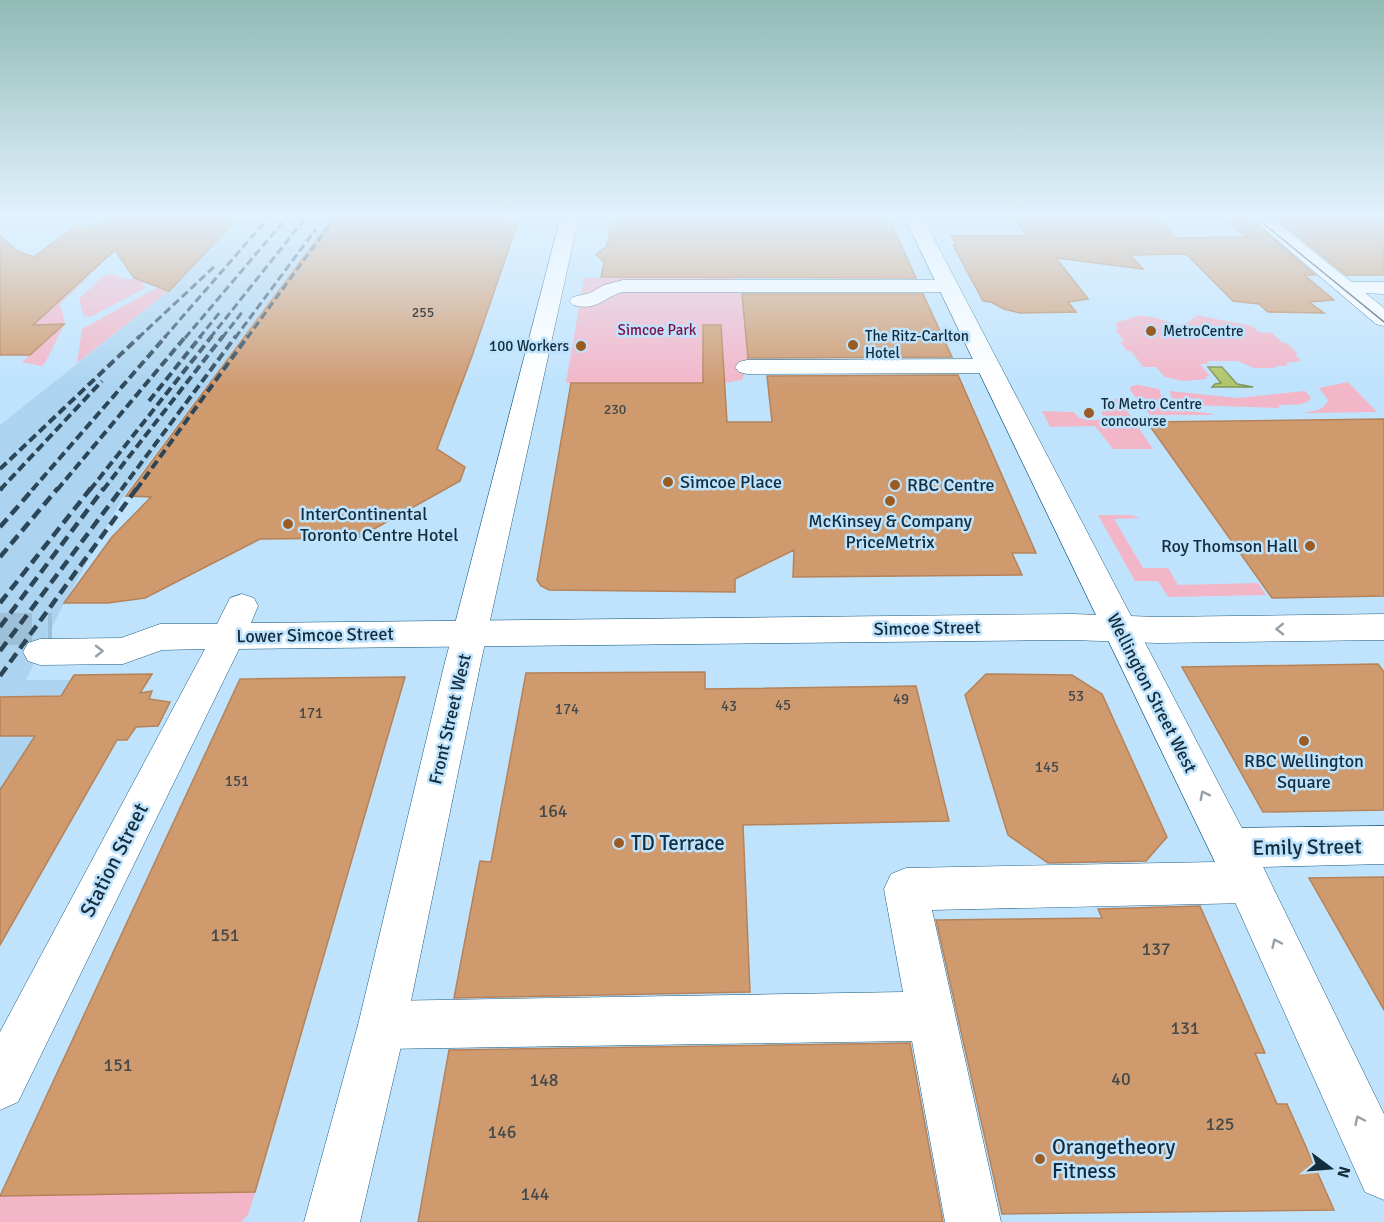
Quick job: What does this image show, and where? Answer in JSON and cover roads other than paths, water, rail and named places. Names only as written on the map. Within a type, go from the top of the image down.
[{"type":"main road","name":"Front Street West","points":[[332,1222],[382,1025],[470,634],[556,273]]},
{"type":"main road","name":"Wellington Street West","points":[[941,273],[1239,865],[1384,1173]]},
{"type":"main road","points":[[1328,273],[1384,319]]},
{"type":"main road","points":[[580,300],[596,299],[611,289],[623,286],[947,286]]},
{"type":"main road","points":[[1346,288],[1384,288]]},
{"type":"main road","points":[[747,367],[986,366]]},
{"type":"main road","name":"Lower Simcoe Street","points":[[46,640],[123,651],[160,637],[234,621],[470,634]]},
{"type":"main road","name":"Station Street","points":[[0,1083],[234,621]]},
{"type":"main road","name":"Simcoe Street","points":[[470,634],[1072,627],[1119,629],[1384,627]]},
{"type":"main road","name":"Emily Street","points":[[933,1016],[906,889],[1239,865],[1384,845]]},
{"type":"main road","points":[[382,1025],[933,1016],[973,1222]]},
{"type":"tunnel","points":[[0,629],[52,629]]},
{"type":"tram line","points":[[1324,273],[1384,322]]},
{"type":"railway","points":[[138,338],[207,273]]},
{"type":"railway","points":[[164,338],[220,273]]},
{"type":"railway","points":[[185,338],[240,273]]},
{"type":"railway","points":[[210,338],[262,273]]},
{"type":"railway","points":[[235,338],[283,273]]},
{"type":"railway","points":[[247,338],[294,273]]},
{"type":"railway","points":[[222,338],[243,311]]},
{"type":"railway","points":[[199,338],[220,312]]},
{"type":"railway","points":[[0,469],[140,336]]},
{"type":"railway","points":[[32,490],[166,336]]},
{"type":"railway","points":[[57,490],[186,336]]},
{"type":"railway","points":[[149,401],[201,336]]},
{"type":"railway","points":[[90,490],[212,336]]},
{"type":"railway","points":[[103,490],[223,336]]},
{"type":"railway","points":[[121,490],[236,336]]},
{"type":"railway","points":[[136,490],[248,336]]},
{"type":"railway","points":[[2,488],[0,490],[102,381]]},
{"type":"railway","points":[[0,527],[34,488]]},
{"type":"railway","points":[[0,557],[58,488]]},
{"type":"railway","points":[[0,603],[91,488]]},
{"type":"railway","points":[[0,627],[104,488]]},
{"type":"railway","points":[[0,651],[122,488]]},
{"type":"railway","points":[[0,676],[137,488]]},
{"type":"place","name":"MetroCentre","points":[[1151,331]]},
{"type":"place","name":"The Ritz-Carlton Hotel","points":[[853,345]]},
{"type":"place","name":"100 Workers","points":[[581,346]]},
{"type":"place","name":"To Metro Centre concourse","points":[[1089,413]]},
{"type":"place","name":"Simcoe Place","points":[[668,482]]},
{"type":"place","name":"RBC Centre","points":[[895,485]]},
{"type":"place","name":"McKinsey & Company PriceMetrix","points":[[890,501]]},
{"type":"place","name":"InterContinental Toronto Centre Hotel","points":[[288,524]]},
{"type":"place","name":"Roy Thomson Hall","points":[[1310,546]]},
{"type":"place","name":"RBC Wellington Square","points":[[1304,741]]},
{"type":"place","name":"TD Terrace","points":[[619,843]]},
{"type":"place","name":"Orangetheory Fitness","points":[[1040,1159]]},
{"type":"park label","name":"Simcoe Park","points":[[657,330]]}]
